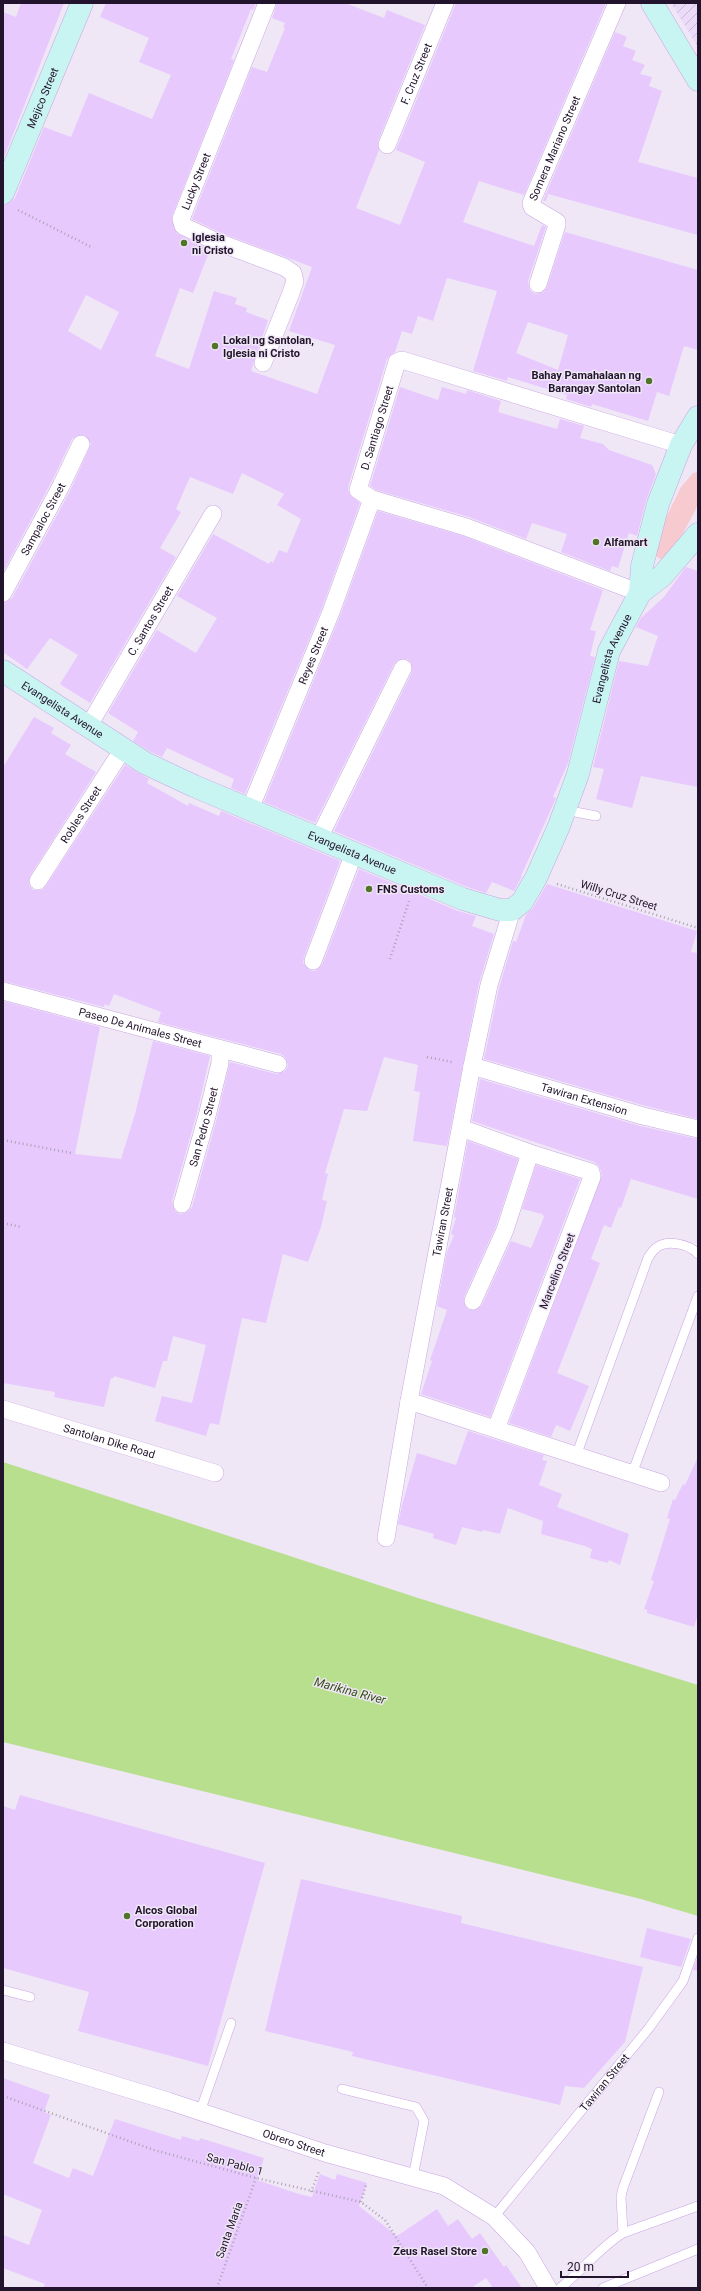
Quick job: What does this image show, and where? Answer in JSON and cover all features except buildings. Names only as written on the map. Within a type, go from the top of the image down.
[{"type":"street","name":"Mejico Street","points":[[10,201],[82,3]]},
{"type":"street","name":"Lucky Street","points":[[263,363],[293,287],[295,281],[293,273],[284,266],[215,242],[183,226],[181,219],[267,3]]},
{"type":"street","name":"F. Cruz Street","points":[[387,145],[445,3]]},
{"type":"street","name":"Somera Mariano Street","points":[[538,284],[557,225],[556,222],[532,207],[531,203],[617,3]]},
{"type":"street","points":[[652,3],[698,80]]},
{"type":"street","name":"D. Santiago Street","points":[[640,593],[466,527],[372,499],[358,490],[397,362],[402,360],[681,445]]},
{"type":"street","name":"Evangelista Avenue","points":[[3,671],[146,763],[194,786],[415,879],[487,907],[500,910],[512,910],[522,902],[536,878],[565,810],[578,774],[609,651],[640,593],[642,566],[658,504],[681,445],[698,417]]},
{"type":"street","name":"Sampaloc Street","points":[[3,594],[61,486],[81,444]]},
{"type":"street","name":"Reyes Street","points":[[250,809],[331,612],[372,499]]},
{"type":"street","name":"C. Santos Street","points":[[88,727],[213,514]]},
{"type":"street","name":"Evangelista Avenue","points":[[640,593],[662,576],[698,534]]},
{"type":"street","points":[[319,838],[403,668]]},
{"type":"street","name":"Robles Street","points":[[38,881],[123,749]]},
{"type":"street","points":[[313,960],[354,853]]},
{"type":"street","name":"Tawiran Street","points":[[386,1538],[409,1401],[472,1066],[489,985],[512,910]]},
{"type":"street","name":"Paseo De Animales Street","points":[[3,991],[278,1064]]},
{"type":"street","name":"San Pedro Street","points":[[182,1204],[207,1116],[220,1063],[220,1049]]},
{"type":"street","name":"Tawiran Extension","points":[[472,1066],[643,1116],[698,1129]]},
{"type":"street","name":"Marcelino Street","points":[[461,1128],[530,1153],[591,1172],[592,1176],[496,1429]]},
{"type":"street","points":[[473,1302],[505,1230],[530,1153]]},
{"type":"street","points":[[409,1401],[661,1483]]},
{"type":"street","name":"Santolan Dike Road","points":[[3,1409],[215,1473]]},
{"type":"street","name":"Obrero Street","points":[[3,2051],[200,2112],[325,2153],[444,2186],[494,2217],[527,2252],[548,2288]]},
{"type":"lane","points":[[565,810],[596,816]]},
{"type":"lane","points":[[576,1456],[648,1258],[656,1248],[667,1243],[679,1244],[698,1254]]},
{"type":"lane","points":[[632,1474],[698,1296]]},
{"type":"lane","name":"Tawiran Street","points":[[494,2217],[649,2028],[683,1981],[698,1938]]},
{"type":"lane","points":[[3,1990],[30,1997]]},
{"type":"lane","points":[[200,2112],[231,2023]]},
{"type":"lane","points":[[342,2089],[416,2107],[424,2121],[413,2177]]},
{"type":"lane","points":[[623,2233],[621,2197],[623,2188],[659,2092]]},
{"type":"lane","points":[[560,2288],[623,2233],[698,2206]]},
{"type":"lane","points":[[603,2288],[698,2249]]},
{"type":"path","points":[[10,201],[93,248]]},
{"type":"path","name":"Willy Cruz Street","points":[[536,878],[698,928]]},
{"type":"path","points":[[390,959],[415,879]]},
{"type":"path","points":[[427,1057],[472,1066]]},
{"type":"path","points":[[3,1140],[71,1153]]},
{"type":"path","points":[[3,1223],[21,1227]]},
{"type":"path","name":"San Pablo 1","points":[[3,2096],[154,2150],[256,2178],[361,2202],[385,2220],[428,2288]]},
{"type":"path","name":"Santa Maria","points":[[217,2288],[256,2178]]},
{"type":"shaded area","points":[[671,3],[698,3],[698,47]]},
{"type":"shaded area","points":[[698,472],[698,503],[695,511],[669,559],[660,559],[653,553],[653,544],[681,487],[693,473]]},
{"type":"water","name":"Marikina River","points":[[3,1462],[418,1598],[698,1685],[698,1916],[641,1899],[3,1742]]},
{"type":"place","name":"Iglesia ni Cristo","points":[[184,243]]},
{"type":"place","name":"Lokal ng Santolan, Iglesia ni Cristo","points":[[215,346]]},
{"type":"place","name":"Bahay Pamahalaan ng Barangay Santolan","points":[[649,381]]},
{"type":"place","name":"Alfamart","points":[[596,542]]},
{"type":"place","name":"FNS Customs","points":[[369,889]]},
{"type":"place","name":"Alcos Global Corporation","points":[[127,1916]]},
{"type":"place","name":"Zeus Rasel Store","points":[[485,2251]]}]
